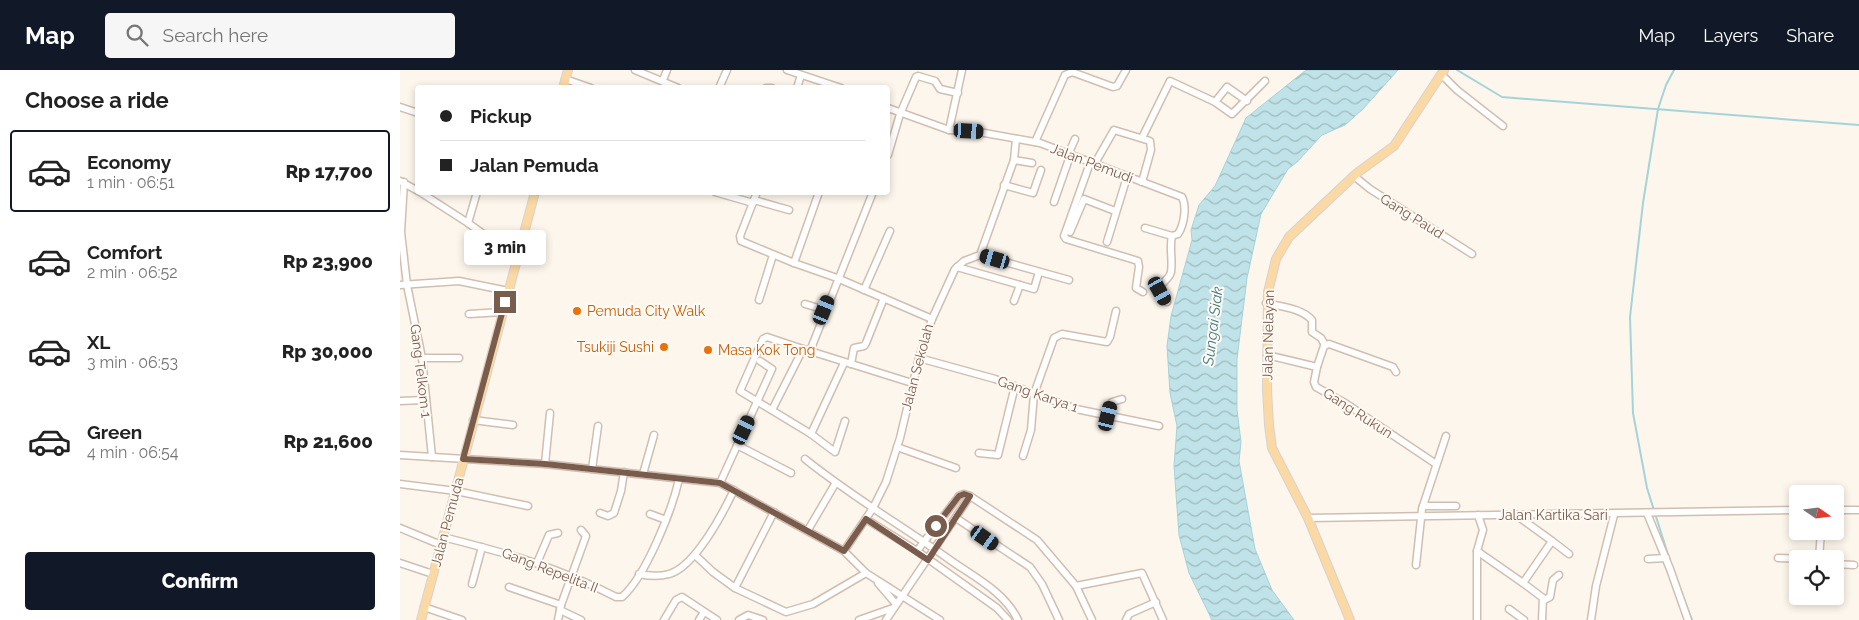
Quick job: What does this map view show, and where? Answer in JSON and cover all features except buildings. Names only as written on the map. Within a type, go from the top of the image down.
[{"type":"main road","points":[[563,85],[568,70]]},
{"type":"main road","name":"Jalan Nelayan","points":[[1350,620],[1308,518],[1272,448],[1268,425],[1266,303],[1271,275],[1281,247],[1298,227],[1354,176],[1394,146],[1402,137],[1442,72]]},
{"type":"main road","name":"Jalan Pemuda","points":[[421,620],[534,195]]},
{"type":"street","points":[[635,70],[672,85]]},
{"type":"street","points":[[663,80],[667,70]]},
{"type":"street","points":[[720,85],[727,70]]},
{"type":"street","points":[[787,70],[833,85]]},
{"type":"street","points":[[1035,142],[1065,75],[1072,72],[1081,73],[1113,87],[1117,86],[1126,70]]},
{"type":"street","points":[[949,130],[958,92],[960,71]]},
{"type":"street","points":[[1442,72],[1457,90],[1502,126]]},
{"type":"street","points":[[890,148],[913,80],[918,76],[937,82],[940,89],[958,92]]},
{"type":"street","points":[[565,79],[582,85]]},
{"type":"street","points":[[1142,138],[1170,81],[1215,102],[1232,114],[1265,81]]},
{"type":"street","points":[[1215,102],[1227,87],[1247,101]]},
{"type":"street","points":[[400,107],[415,112]]},
{"type":"street","name":"Jalan Pemudi","points":[[890,109],[949,130],[979,132],[1035,142],[1182,197],[1185,206],[1181,230],[1178,234],[1172,236],[1170,245],[1172,253],[1171,272],[1160,288],[1166,302]]},
{"type":"street","points":[[1142,182],[1152,147],[1150,141],[1114,130],[1092,164],[1064,236],[1066,239],[1138,261],[1136,288],[1143,292]]},
{"type":"street","points":[[1054,202],[1075,138]]},
{"type":"street","points":[[980,255],[1014,160],[1016,139]]},
{"type":"street","points":[[1014,160],[1032,163]]},
{"type":"street","points":[[1004,185],[1033,193],[1041,170]]},
{"type":"street","name":"Gang Paud","points":[[1354,176],[1370,189],[1472,254]]},
{"type":"street","points":[[1107,242],[1127,177]]},
{"type":"street","points":[[402,181],[415,189]]},
{"type":"street","name":"Gang Telkom 1","points":[[402,181],[401,232],[408,285],[422,358],[432,457]]},
{"type":"street","points":[[426,195],[468,223],[518,260]]},
{"type":"street","points":[[468,223],[476,195]]},
{"type":"street","points":[[728,195],[789,210]]},
{"type":"street","points":[[753,201],[756,195]]},
{"type":"street","points":[[794,263],[818,195]]},
{"type":"street","points":[[810,351],[824,310],[872,195]]},
{"type":"street","points":[[1070,232],[1084,199],[1115,211]]},
{"type":"street","name":"Jalan Sekolah","points":[[753,201],[740,236],[744,242],[773,255],[837,278],[932,319],[919,358],[897,447],[886,482],[873,508],[844,551]]},
{"type":"street","points":[[1144,228],[1172,236]]},
{"type":"street","points":[[864,290],[890,231]]},
{"type":"street","points":[[759,300],[773,255]]},
{"type":"street","points":[[932,319],[956,267],[964,261],[980,255],[1069,280]]},
{"type":"street","points":[[956,267],[1034,289],[1039,272]]},
{"type":"street","points":[[400,285],[460,281],[508,291]]},
{"type":"street","points":[[1014,302],[1020,285]]},
{"type":"street","points":[[851,364],[854,348],[864,346],[866,343],[884,298]]},
{"type":"street","points":[[1266,303],[1294,310],[1308,316],[1312,320],[1312,332],[1321,338],[1325,345],[1364,355],[1393,366],[1396,372]]},
{"type":"street","points":[[805,304],[824,310]]},
{"type":"street","points":[[1023,456],[1031,430],[1034,394],[1056,336],[1062,334],[1107,342],[1116,311]]},
{"type":"street","points":[[469,314],[502,312]]},
{"type":"street","points":[[845,421],[835,452],[812,434],[740,390],[764,339],[767,337],[912,383]]},
{"type":"street","points":[[1267,355],[1317,366],[1325,345]]},
{"type":"street","points":[[772,410],[802,349]]},
{"type":"street","points":[[422,358],[459,358]]},
{"type":"street","name":"Gang Karya 1","points":[[919,358],[1015,386],[1076,409],[1159,426]]},
{"type":"street","points":[[720,483],[772,368],[760,361]]},
{"type":"street","points":[[812,434],[844,363]]},
{"type":"street","name":"Gang Rukun","points":[[1317,366],[1314,382],[1316,387],[1345,403],[1436,464]]},
{"type":"street","points":[[979,453],[998,455],[1015,386]]},
{"type":"street","points":[[1108,416],[1112,402],[1122,399]]},
{"type":"street","points":[[400,401],[425,400]]},
{"type":"street","points":[[545,464],[550,414]]},
{"type":"street","points":[[473,420],[513,425]]},
{"type":"street","points":[[592,469],[598,426]]},
{"type":"street","points":[[643,474],[654,435]]},
{"type":"street","points":[[1416,565],[1422,511],[1446,436]]},
{"type":"street","points":[[737,445],[791,473]]},
{"type":"street","points":[[897,447],[956,468]]},
{"type":"street","points":[[400,455],[545,464],[720,483],[844,551],[874,578],[902,594],[940,620]]},
{"type":"street","points":[[805,460],[835,484],[924,541],[1003,598],[1018,620]]},
{"type":"street","points":[[600,514],[608,516],[614,513],[621,491],[624,472]]},
{"type":"street","points":[[679,479],[666,520],[638,574],[652,576],[671,574],[695,555],[734,490]]},
{"type":"street","points":[[400,484],[456,491],[528,506]]},
{"type":"street","points":[[808,530],[835,484]]},
{"type":"street","points":[[917,551],[959,496],[964,494],[970,496],[1037,540],[1076,586],[1092,620]]},
{"type":"street","points":[[886,620],[902,594],[936,550],[970,496]]},
{"type":"street","points":[[1422,511],[1456,506]]},
{"type":"street","name":"Jalan Kartika Sari","points":[[1308,518],[1422,511],[1478,515],[1516,515],[1789,510]]},
{"type":"street","points":[[1844,510],[1859,510]]},
{"type":"street","points":[[735,588],[774,512]]},
{"type":"street","points":[[650,514],[666,520]]},
{"type":"street","points":[[1591,620],[1596,586],[1614,514]]},
{"type":"street","points":[[1647,514],[1666,558],[1688,620]]},
{"type":"street","points":[[1477,620],[1477,551],[1484,530],[1478,515]]},
{"type":"street","points":[[1516,515],[1569,554]]},
{"type":"street","points":[[880,528],[887,517]]},
{"type":"street","points":[[956,518],[1030,567],[1042,584],[1059,620]]},
{"type":"street","points":[[866,519],[917,551],[1003,613],[1008,620]]},
{"type":"street","name":"Gang Repelita II","points":[[400,528],[442,541],[482,547],[537,563],[616,597],[622,598],[625,595],[638,574]]},
{"type":"street","points":[[558,620],[560,607],[586,536],[581,530]]},
{"type":"street","points":[[537,563],[550,535],[558,533]]},
{"type":"street","points":[[1523,583],[1552,542]]},
{"type":"street","points":[[472,584],[482,547]]},
{"type":"street","points":[[1477,551],[1544,600]]},
{"type":"street","points":[[695,555],[713,572],[735,588],[782,610],[790,611],[813,604],[866,572]]},
{"type":"street","points":[[1648,559],[1666,558]]},
{"type":"street","points":[[1778,558],[1789,558]]},
{"type":"street","points":[[400,563],[433,574]]},
{"type":"street","points":[[1844,564],[1854,565]]},
{"type":"street","points":[[1076,586],[1142,573],[1163,620]]},
{"type":"street","points":[[1544,600],[1550,597],[1553,580],[1558,575]]},
{"type":"street","points":[[874,578],[894,606]]},
{"type":"street","points":[[509,587],[560,607],[581,620]]},
{"type":"street","points":[[664,620],[678,598],[686,598],[717,620]]},
{"type":"street","points":[[1542,620],[1544,600]]},
{"type":"street","points":[[1126,620],[1129,614],[1156,602]]},
{"type":"street","points":[[859,620],[894,606]]},
{"type":"street","points":[[1003,613],[1010,606]]},
{"type":"street","points":[[424,607],[462,620]]},
{"type":"street","points":[[1509,609],[1524,620]]},
{"type":"street","points":[[699,620],[704,612]]},
{"type":"street","points":[[739,620],[748,615],[762,620]]},
{"type":"water","name":"Sungai Siak","points":[[1306,70],[1398,70],[1363,109],[1345,125],[1322,135],[1288,169],[1261,214],[1247,278],[1237,359],[1237,410],[1241,442],[1239,461],[1255,549],[1272,590],[1294,620],[1212,620],[1189,573],[1179,535],[1174,466],[1177,426],[1170,393],[1167,346],[1171,316],[1192,240],[1191,230],[1199,205],[1215,186],[1246,118]]},
{"type":"waterway","points":[[1457,70],[1502,97],[1859,125]]},
{"type":"waterway","points":[[1670,561],[1647,488],[1633,413],[1630,317],[1643,203],[1658,109],[1666,85],[1674,70]]},
{"type":"waterway","points":[[1684,599],[1692,620]]},
{"type":"place","name":"Pemuda City Walk","points":[[577,311]]},
{"type":"place","name":"Tsukiji Sushi","points":[[664,347]]},
{"type":"place","name":"Masa Kok Tong","points":[[708,350]]},
{"type":"route","points":[[505,302],[463,459],[545,464],[720,483],[844,551],[866,519],[928,560],[970,496],[962,494],[959,496],[936,526]]}]
